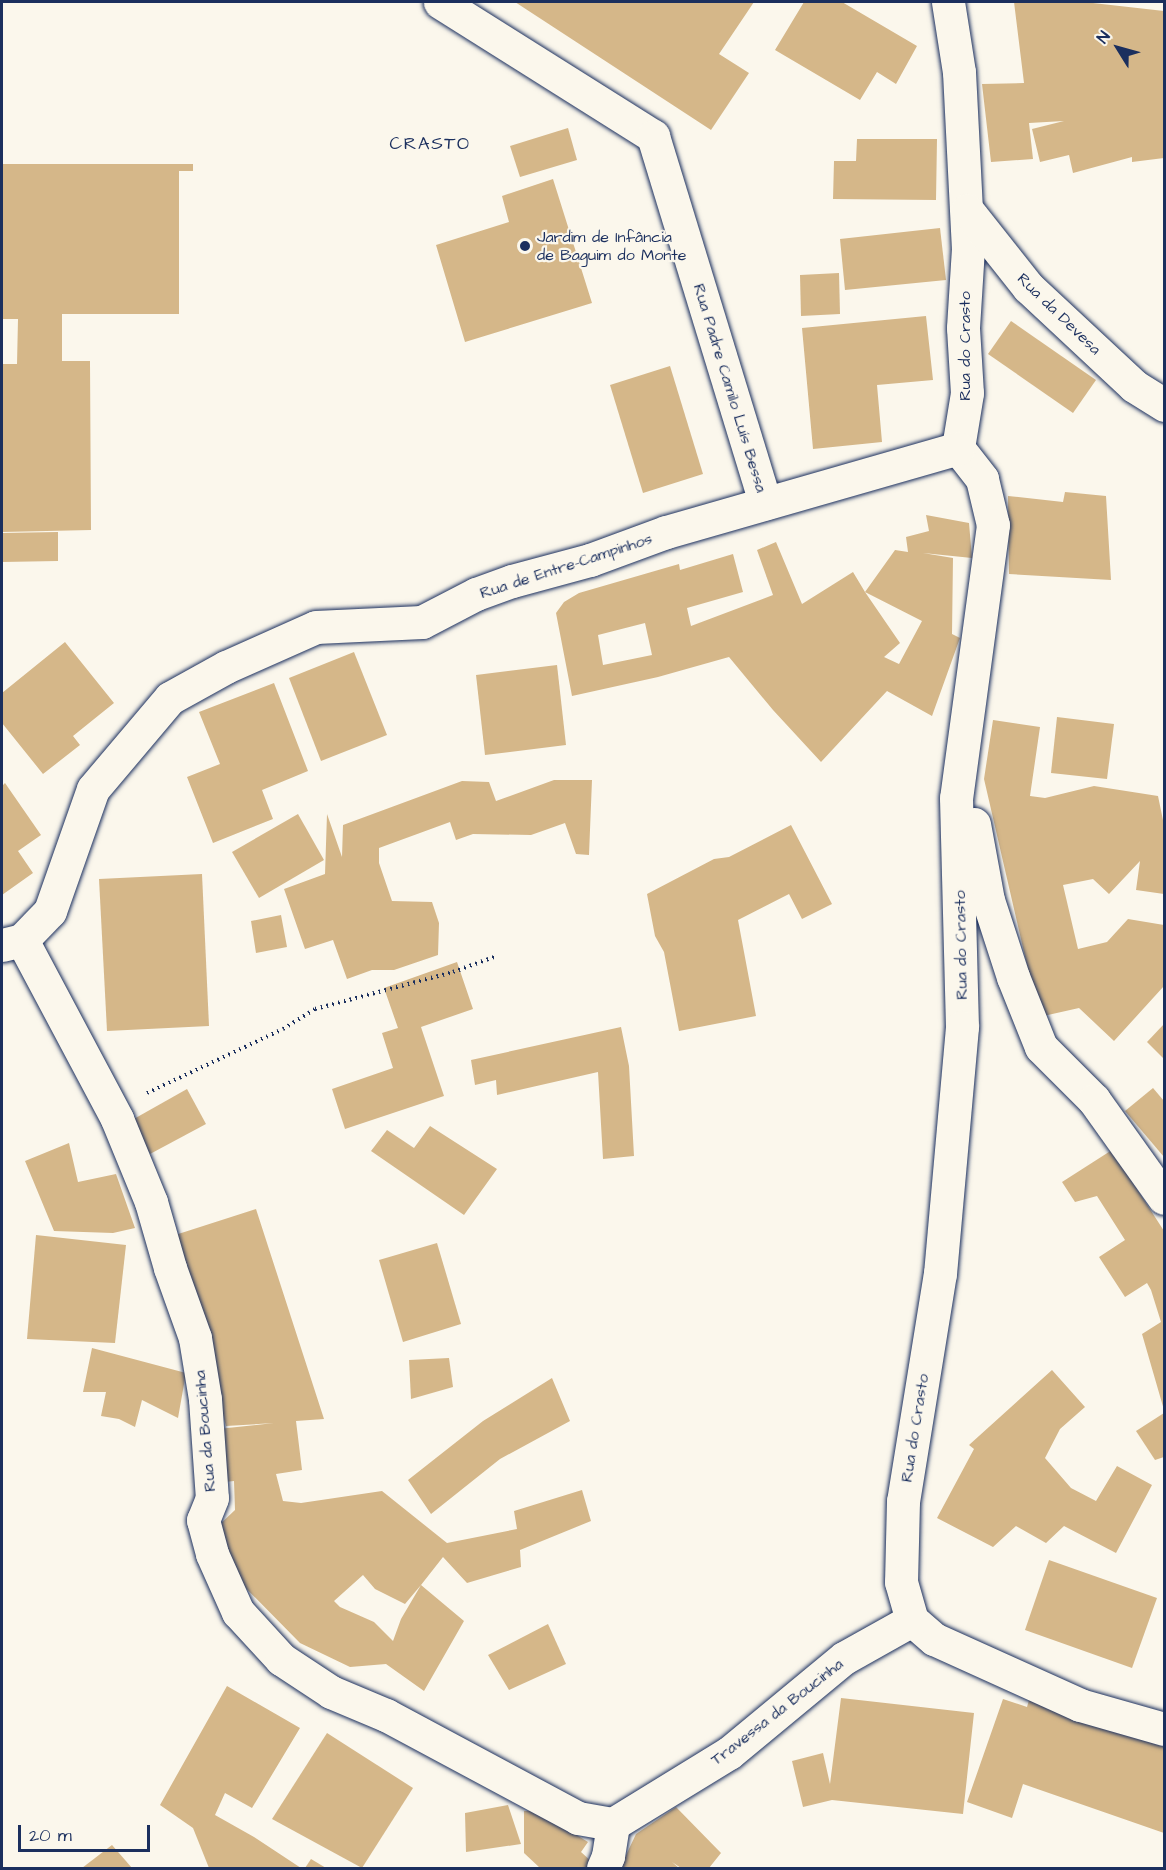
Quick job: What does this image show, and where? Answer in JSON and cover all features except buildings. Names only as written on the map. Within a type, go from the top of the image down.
[{"type":"street","name":"Rua Padre Camilo Luís Bessa","points":[[440,2],[654,136],[765,503]]},
{"type":"street","name":"Rua do Crasto","points":[[912,1620],[901,1582],[903,1500],[940,1273],[962,1027],[956,798],[993,525],[982,479],[958,448],[967,393],[963,328],[968,248],[959,72],[948,2]]},
{"type":"street","name":"Rua da Devesa","points":[[967,210],[1028,287],[1134,386],[1164,405]]},
{"type":"street","name":"Rua de Entre-Campinhos","points":[[12,942],[50,911],[93,789],[170,698],[226,667],[316,627],[422,622],[476,594],[512,581],[590,560],[666,532],[958,448]]},
{"type":"street","points":[[956,798],[974,823],[988,900],[1013,977],[1041,1047],[1094,1100],[1164,1198]]},
{"type":"street","name":"Rua da Boucinha","points":[[12,942],[111,1110],[142,1176],[195,1338],[205,1399],[212,1498],[203,1520],[212,1554],[238,1612],[281,1659],[331,1692],[386,1715],[578,1818],[613,1824]]},
{"type":"street","points":[[912,1620],[934,1639],[1080,1706],[1164,1729]]},
{"type":"street","name":"Travessa da Boucinha","points":[[613,1824],[729,1753],[844,1658],[912,1620]]},
{"type":"street","points":[[603,1869],[608,1856],[613,1824]]},
{"type":"path","points":[[111,1110],[283,1029],[315,1009],[453,972],[494,957]]},
{"type":"place","name":"Jardim de Infância de Baguim do Monte","points":[[525,246]]},
{"type":"district","name":"CRASTO","points":[[430,144]]}]
